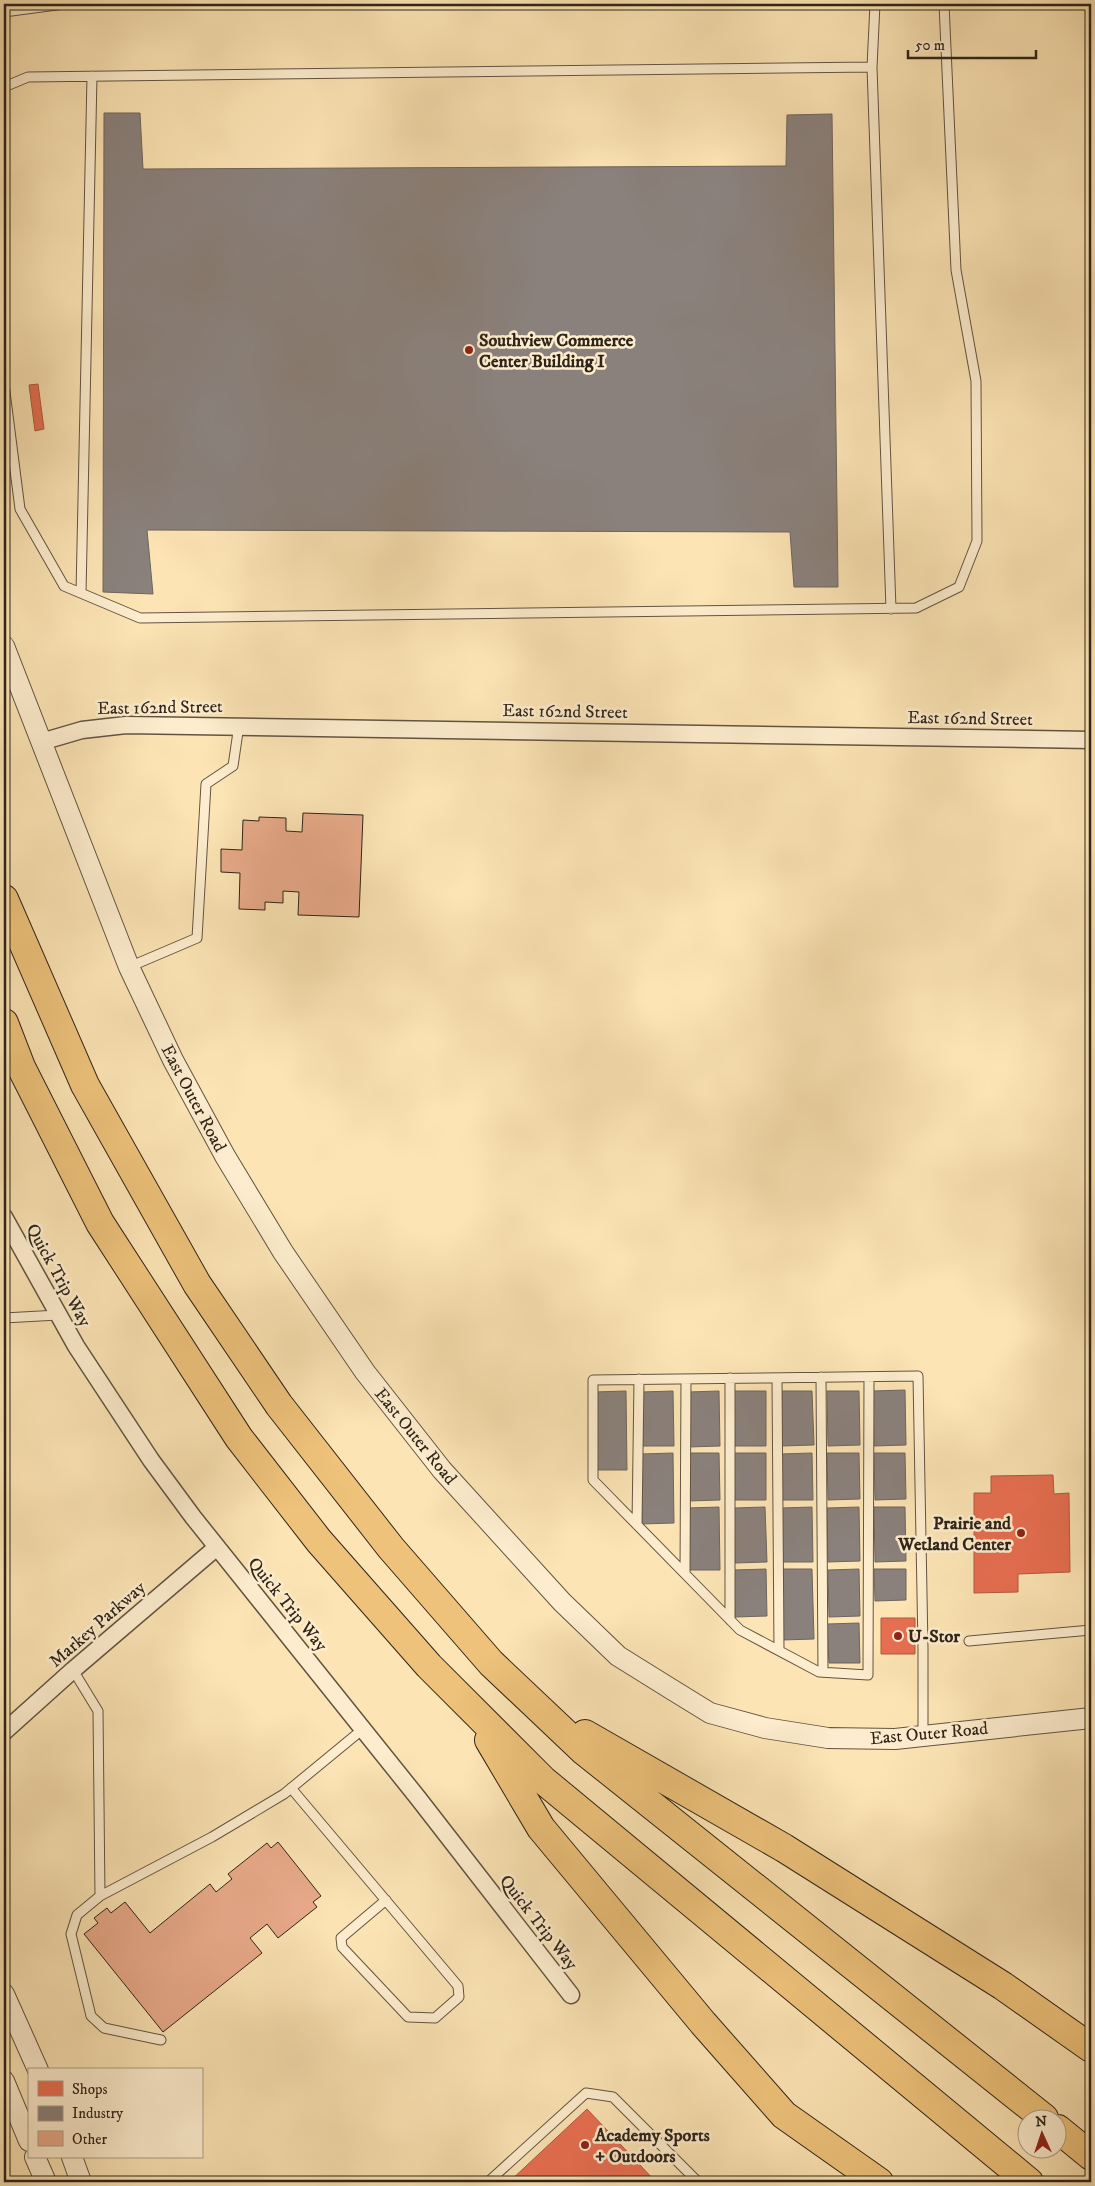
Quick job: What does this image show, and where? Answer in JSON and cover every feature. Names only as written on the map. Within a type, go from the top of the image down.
[{"type":"highway","points":[[4,899],[85,1085],[197,1284],[279,1405],[391,1548],[491,1663],[584,1751],[1031,2108]]},
{"type":"highway","points":[[4,1023],[21,1067],[100,1223],[239,1438],[319,1541],[429,1666],[543,1780],[1028,2182]]},
{"type":"highway","points":[[469,1706],[541,1828],[703,2022],[784,2115],[879,2182]]},
{"type":"highway","points":[[537,1707],[784,1848],[1003,1986],[1091,2048]]},
{"type":"highway","points":[[1068,2137],[1091,2156]]},
{"type":"street","name":"East Outer Road","points":[[4,646],[129,967],[173,1060],[225,1156],[284,1252],[365,1372],[442,1470],[562,1602],[618,1656],[710,1713],[765,1728],[828,1738],[895,1739],[1091,1718]]},
{"type":"street","name":"East 162nd Street","points":[[41,742],[104,726],[239,725],[1091,740]]},
{"type":"street","name":"Quick Trip Way","points":[[4,1217],[91,1370],[151,1460],[217,1547],[363,1729],[571,1995]]},
{"type":"street","name":"Markey Parkway","points":[[4,1732],[73,1670],[217,1547]]},
{"type":"street","points":[[4,1994],[37,2068]]},
{"type":"street","points":[[4,2080],[28,2139]]},
{"type":"street","points":[[35,2158],[46,2182]]},
{"type":"street","points":[[72,2158],[81,2182]]},
{"type":"lane","points":[[4,12],[64,4]]},
{"type":"lane","points":[[876,4],[872,67],[891,609]]},
{"type":"lane","points":[[4,384],[20,509],[64,586],[140,618],[916,608],[959,587],[976,541],[976,381],[956,270],[944,4]]},
{"type":"lane","points":[[4,87],[28,77],[872,67]]},
{"type":"lane","points":[[81,593],[92,76]]},
{"type":"lane","points":[[129,967],[197,938],[206,784],[233,766],[239,725]]},
{"type":"lane","points":[[4,1318],[58,1315]]},
{"type":"lane","points":[[869,1377],[868,1675],[823,1672],[740,1630],[593,1480],[593,1380],[918,1376],[923,1736]]},
{"type":"lane","points":[[821,1377],[823,1672]]},
{"type":"lane","points":[[730,1378],[730,1620]]},
{"type":"lane","points":[[777,1378],[779,1650]]},
{"type":"lane","points":[[637,1525],[639,1379]]},
{"type":"lane","points":[[685,1574],[686,1379]]},
{"type":"lane","points":[[969,1641],[1091,1630]]},
{"type":"lane","points":[[73,1670],[98,1711],[100,1896]]},
{"type":"lane","points":[[161,2040],[104,2028],[92,2016],[71,1934],[77,1915],[100,1896],[212,1837],[292,1788],[363,1729]]},
{"type":"lane","points":[[292,1788],[386,1900],[458,1986],[459,1998],[435,2018],[408,2017],[342,1947],[341,1938],[386,1900]]},
{"type":"lane","points":[[488,2182],[586,2093],[613,2097],[698,2182]]},
{"type":"building: Shops","points":[[38,384],[44,429],[35,431],[29,385]]},
{"type":"building: Shops","name":"Prairie and Wetland Center","points":[[1053,1475],[1054,1494],[1069,1493],[1070,1572],[1018,1574],[1018,1592],[974,1593],[974,1493],[991,1493],[991,1476]]},
{"type":"building: Shops","name":"U-Stor","points":[[881,1618],[915,1618],[915,1654],[881,1654]]},
{"type":"building: Shops","name":"Academy Sports + Outdoors","points":[[587,2109],[656,2182],[509,2182]]},
{"type":"building: Industry","name":"Southview Commerce Center Building I","points":[[104,113],[140,113],[143,169],[786,166],[787,115],[832,114],[838,587],[794,587],[790,532],[147,530],[153,594],[103,592]]},
{"type":"building: Industry","points":[[905,1390],[906,1445],[874,1446],[873,1391]]},
{"type":"building: Industry","points":[[626,1391],[627,1470],[596,1470],[594,1392]]},
{"type":"building: Industry","points":[[673,1391],[674,1446],[642,1446],[641,1392]]},
{"type":"building: Industry","points":[[719,1391],[720,1446],[688,1447],[688,1392]]},
{"type":"building: Industry","points":[[734,1391],[766,1391],[766,1446],[735,1446]]},
{"type":"building: Industry","points":[[780,1391],[812,1391],[814,1445],[781,1446]]},
{"type":"building: Industry","points":[[827,1391],[859,1391],[860,1445],[828,1446]]},
{"type":"building: Industry","points":[[673,1453],[674,1523],[642,1524],[641,1454]]},
{"type":"building: Industry","points":[[688,1453],[719,1453],[720,1500],[688,1501]]},
{"type":"building: Industry","points":[[734,1453],[766,1453],[766,1500],[735,1500]]},
{"type":"building: Industry","points":[[812,1453],[813,1500],[782,1500],[781,1454]]},
{"type":"building: Industry","points":[[827,1453],[859,1453],[860,1499],[828,1500]]},
{"type":"building: Industry","points":[[874,1453],[905,1453],[906,1499],[875,1500]]},
{"type":"building: Industry","points":[[719,1507],[720,1570],[689,1570],[688,1508]]},
{"type":"building: Industry","points":[[765,1507],[767,1562],[735,1563],[734,1508]]},
{"type":"building: Industry","points":[[812,1507],[813,1562],[782,1562],[781,1508]]},
{"type":"building: Industry","points":[[859,1507],[860,1561],[828,1562],[827,1508]]},
{"type":"building: Industry","points":[[874,1507],[905,1507],[906,1561],[875,1562]]},
{"type":"building: Industry","points":[[766,1569],[767,1616],[735,1617],[734,1570]]},
{"type":"building: Industry","points":[[781,1569],[812,1569],[814,1639],[782,1640]]},
{"type":"building: Industry","points":[[859,1569],[860,1616],[829,1617],[828,1570]]},
{"type":"building: Industry","points":[[874,1569],[906,1569],[906,1600],[875,1601]]},
{"type":"building: Industry","points":[[859,1623],[860,1663],[829,1663],[827,1624]]},
{"type":"building: Other","points":[[303,813],[363,815],[359,917],[298,915],[299,892],[283,891],[283,903],[265,902],[265,910],[239,909],[240,873],[221,872],[221,849],[242,850],[243,820],[259,821],[259,817],[286,818],[286,831],[302,832]]},
{"type":"building: Other","points":[[278,1842],[321,1896],[313,1902],[317,1907],[278,1938],[267,1924],[250,1938],[262,1953],[163,2032],[84,1934],[98,1923],[94,1918],[107,1908],[111,1913],[125,1902],[150,1933],[210,1884],[216,1892],[232,1879],[228,1874],[267,1843],[271,1848]]},
{"type":"place","name":"Southview Commerce Center Building I","points":[[469,350]]},
{"type":"place","name":"Prairie and Wetland Center","points":[[1021,1533]]},
{"type":"place","name":"U-Stor","points":[[898,1636]]},
{"type":"place","name":"Academy Sports + Outdoors","points":[[585,2145]]}]
